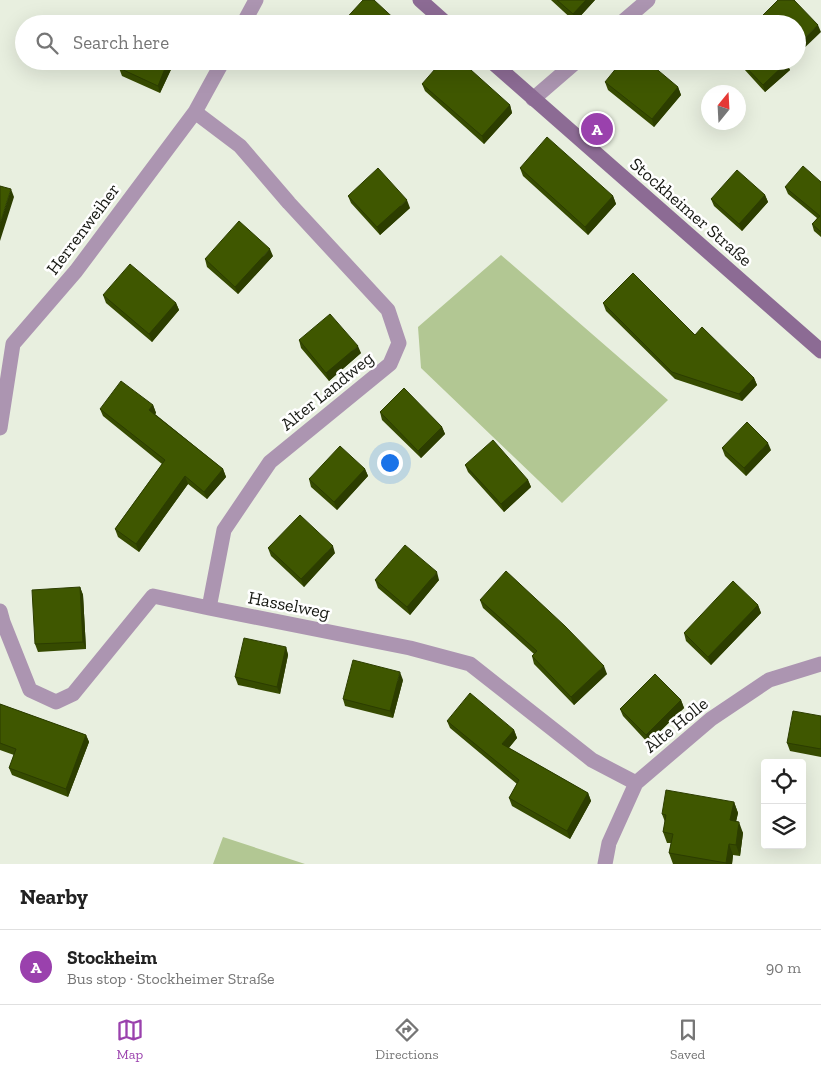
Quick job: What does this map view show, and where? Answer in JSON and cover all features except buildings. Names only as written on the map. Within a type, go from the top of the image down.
[{"type":"street","points":[[248,15],[256,0]]},
{"type":"street","points":[[420,0],[437,15]]},
{"type":"street","points":[[630,15],[648,0]]},
{"type":"street","name":"Herrenweiher","points":[[0,428],[13,344],[76,271],[195,112],[218,70]]},
{"type":"street","name":"Stockheimer Straße","points":[[500,70],[821,351]]},
{"type":"street","points":[[533,98],[566,70]]},
{"type":"street","name":"Alter Landweg","points":[[195,112],[240,146],[289,203],[388,310],[399,343],[390,364],[270,462],[224,530],[209,608]]},
{"type":"street","name":"Hasselweg","points":[[0,611],[30,690],[56,702],[73,694],[153,596],[410,648],[470,664],[592,760],[636,783]]},
{"type":"street","name":"Alte Holle","points":[[605,864],[610,843],[636,783],[711,718],[769,680],[821,664]]},
{"type":"green space","points":[[501,255],[668,400],[562,503],[421,368],[418,327]]},
{"type":"green space","points":[[223,837],[305,864],[213,864]]},
{"type":"place","name":"Stockheim","points":[[597,129]]}]
